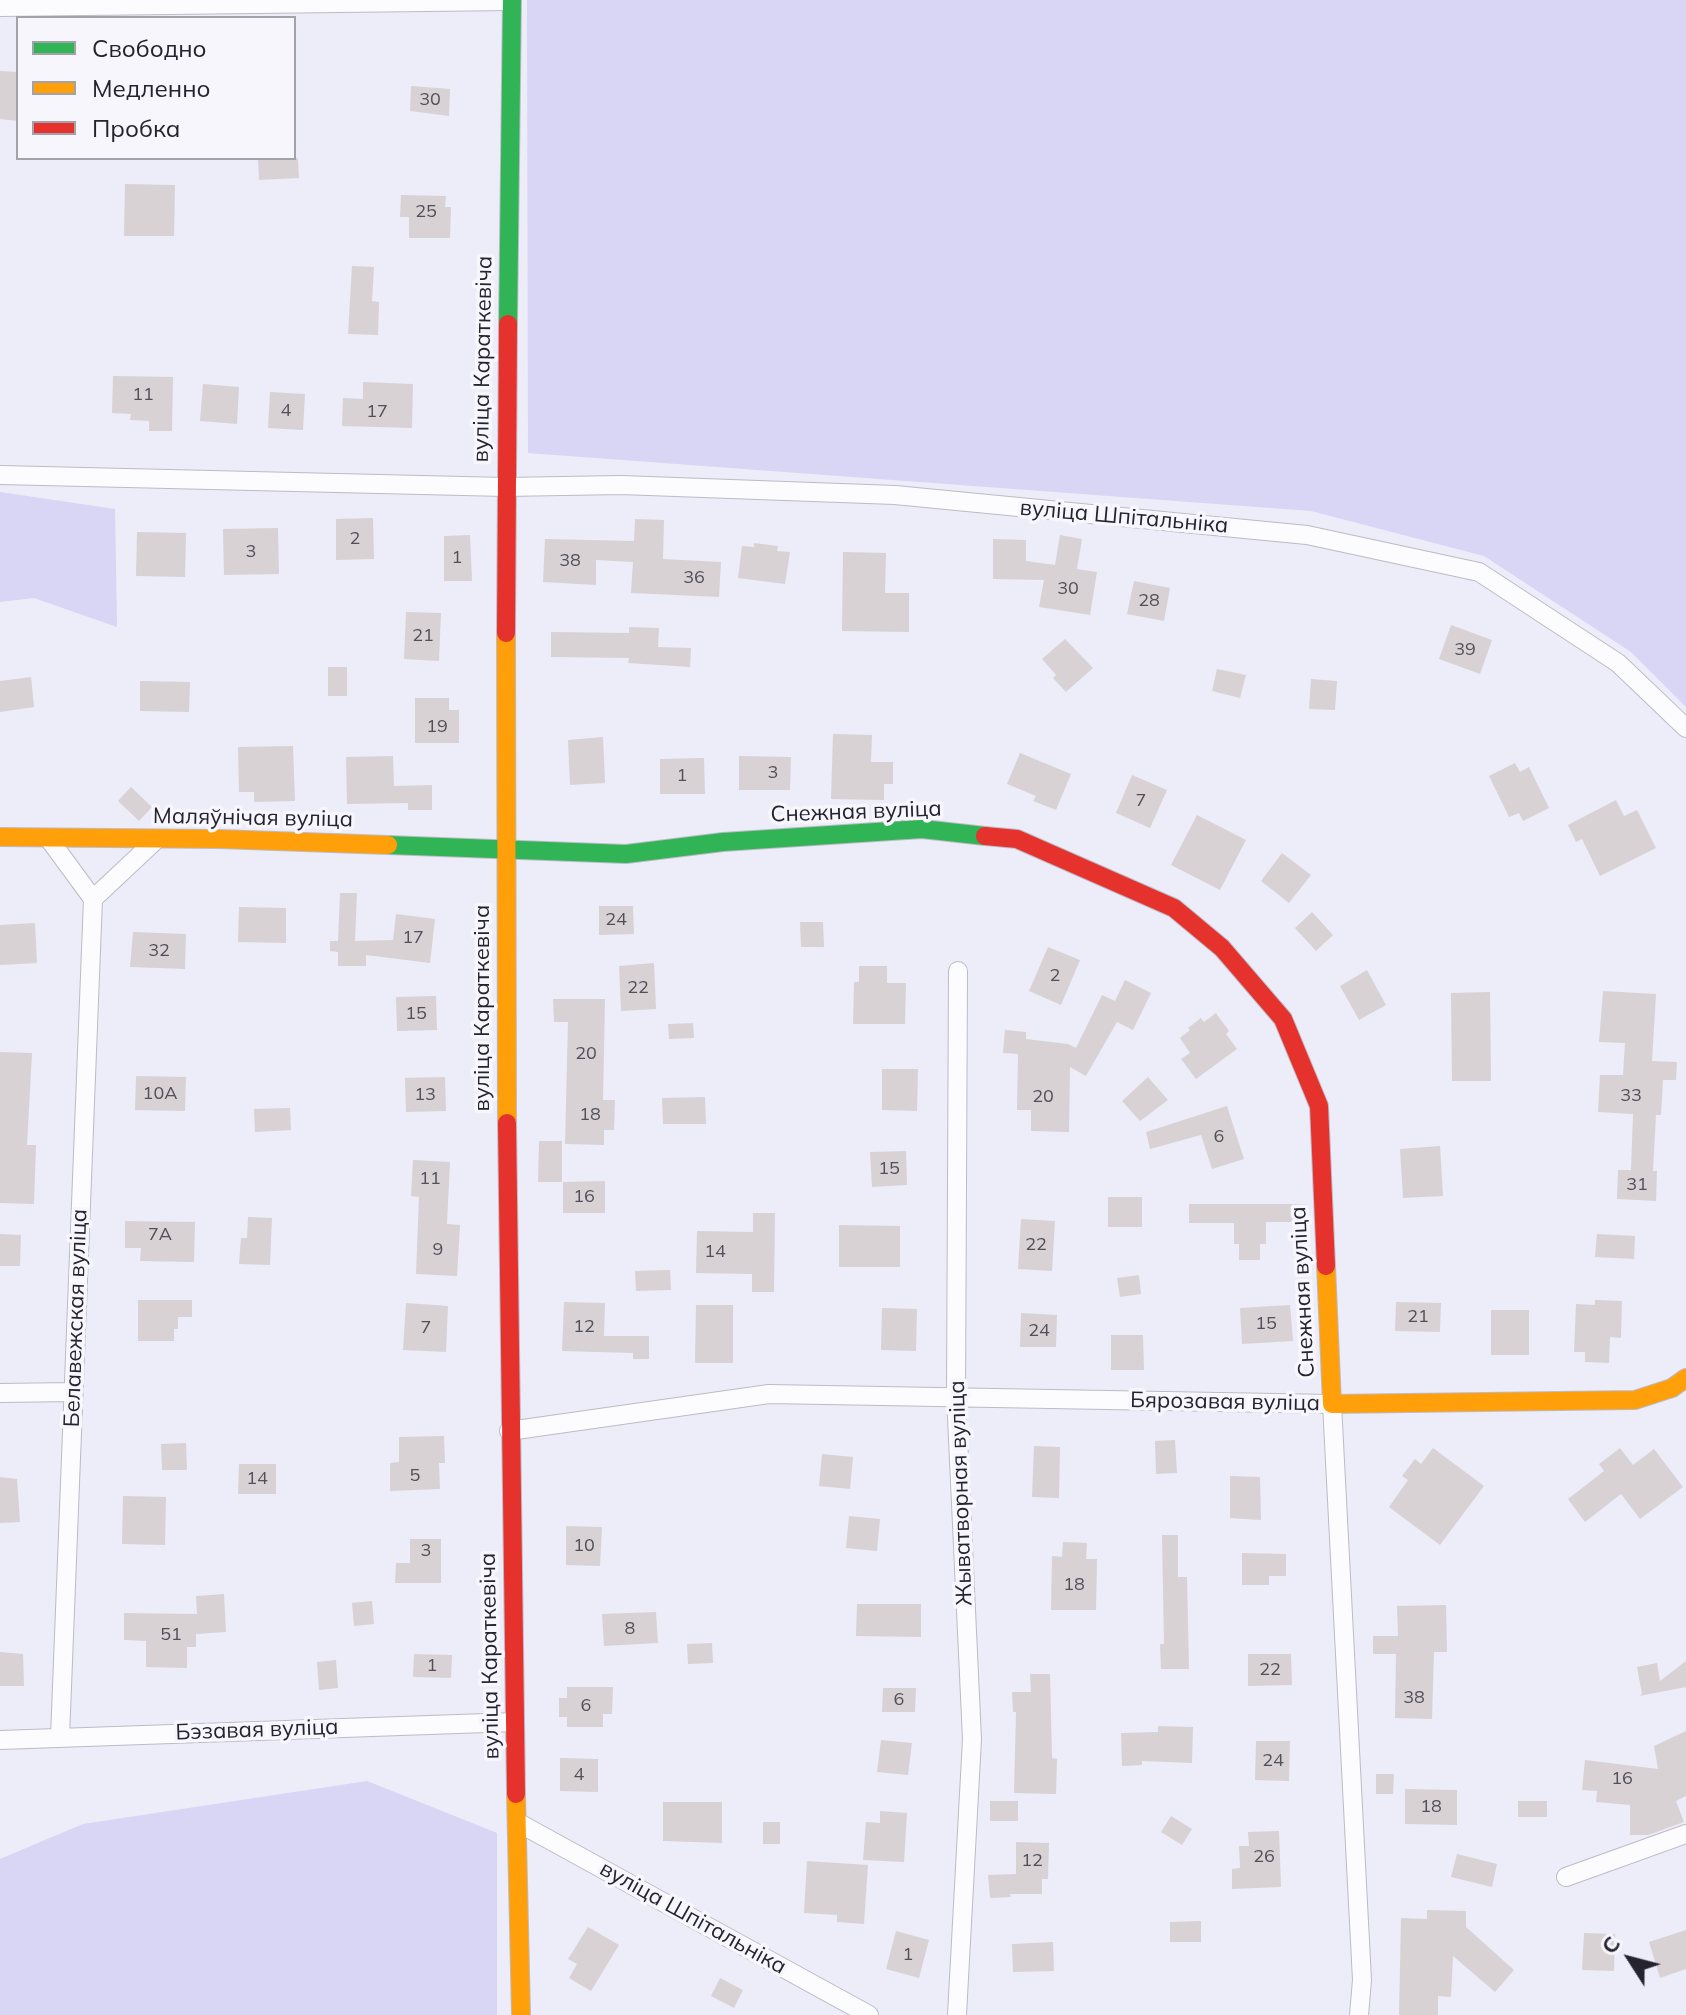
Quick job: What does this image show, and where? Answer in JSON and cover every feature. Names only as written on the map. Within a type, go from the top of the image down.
[{"type":"street","points":[[0,7],[76,3],[512,1]]},
{"type":"street","name":"вуліца Караткевіча","points":[[512,1],[505,487],[505,849],[509,1431],[521,2015]]},
{"type":"street","points":[[0,475],[505,487]]},
{"type":"street","name":"вуліца Шпітальніка","points":[[505,487],[621,485],[895,495],[1307,535],[1479,572],[1618,663],[1686,728]]},
{"type":"street","name":"Снежная вуліца","points":[[505,849],[626,854],[723,842],[922,829],[1017,839],[1174,908],[1222,948],[1283,1019],[1319,1106],[1332,1404]]},
{"type":"street","name":"Маляўнічая вуліца","points":[[0,837],[505,849]]},
{"type":"street","points":[[49,839],[93,899],[157,839]]},
{"type":"street","name":"Белавежская вуліца","points":[[60,1737],[93,899]]},
{"type":"street","name":"Жыватворная вуліца","points":[[957,2015],[972,1739],[956,1396],[958,971]]},
{"type":"street","points":[[1332,1404],[1635,1400],[1672,1388],[1686,1378]]},
{"type":"street","points":[[0,1393],[72,1392]]},
{"type":"street","name":"Бярозавая вуліца","points":[[509,1431],[769,1394],[1332,1404],[1362,1980],[1359,2015]]},
{"type":"street","name":"Бэзавая вуліца","points":[[0,1740],[515,1722]]},
{"type":"street","name":"вуліца Шпітальніка","points":[[517,1822],[869,2015]]},
{"type":"street","points":[[1566,1877],[1686,1834]]},
{"type":"shaded area","points":[[527,0],[1686,0],[1686,707],[1631,652],[1484,556],[1311,511],[528,453]]},
{"type":"shaded area","points":[[0,492],[115,509],[117,627],[34,598],[0,602]]},
{"type":"shaded area","points":[[367,1781],[497,1833],[497,2015],[0,2015],[0,1859],[83,1824]]},
{"type":"building","points":[[0,71],[16,72],[16,121],[0,119]]},
{"type":"building","points":[[411,86],[450,89],[449,116],[410,111]]},
{"type":"building","points":[[298,158],[299,178],[259,180],[258,160]]},
{"type":"building","points":[[125,184],[175,185],[174,236],[124,236]]},
{"type":"building","points":[[401,195],[446,196],[445,207],[451,207],[450,238],[409,238],[409,217],[400,217]]},
{"type":"building","points":[[352,266],[374,267],[372,301],[379,302],[378,335],[348,334]]},
{"type":"building","points":[[113,376],[173,377],[172,431],[149,431],[149,421],[130,420],[131,414],[112,413]]},
{"type":"building","points":[[363,382],[413,384],[412,428],[342,426],[343,398],[363,399]]},
{"type":"building","points":[[203,384],[239,387],[237,424],[200,421]]},
{"type":"building","points":[[270,392],[305,394],[303,430],[268,428]]},
{"type":"building","points":[[373,518],[374,559],[336,560],[336,519]]},
{"type":"building","points":[[635,519],[664,520],[663,559],[721,562],[719,597],[631,593],[633,562],[596,560],[596,585],[543,582],[545,539],[634,541]]},
{"type":"building","points":[[278,528],[279,574],[224,575],[223,529]]},
{"type":"building","points":[[137,532],[186,533],[185,577],[136,576]]},
{"type":"building","points":[[470,535],[472,581],[444,581],[444,536]]},
{"type":"building","points":[[1060,535],[1082,539],[1077,569],[1097,572],[1090,615],[1039,607],[1044,580],[993,579],[993,539],[1026,540],[1026,561],[1055,565]]},
{"type":"building","points":[[754,543],[778,546],[777,551],[790,552],[785,584],[738,578],[742,546],[754,547]]},
{"type":"building","points":[[843,552],[886,553],[885,593],[909,593],[909,632],[842,631]]},
{"type":"building","points":[[1134,581],[1170,588],[1164,621],[1127,614]]},
{"type":"building","points":[[406,612],[441,613],[439,661],[404,659]]},
{"type":"building","points":[[1451,625],[1492,640],[1480,674],[1439,659]]},
{"type":"building","points":[[629,627],[659,628],[658,647],[691,648],[690,667],[628,663],[629,658],[551,657],[551,632],[629,633]]},
{"type":"building","points":[[1065,639],[1093,668],[1066,692],[1042,659]]},
{"type":"building","points":[[328,667],[347,667],[347,696],[328,696]]},
{"type":"building","points":[[1217,669],[1246,675],[1240,698],[1212,691]]},
{"type":"building","points":[[31,677],[34,707],[0,712],[0,681]]},
{"type":"building","points":[[1311,679],[1337,681],[1335,710],[1309,709]]},
{"type":"building","points":[[140,681],[190,682],[189,712],[140,711]]},
{"type":"building","points":[[415,698],[449,698],[449,710],[459,710],[459,743],[415,743]]},
{"type":"building","points":[[833,734],[872,735],[871,762],[893,762],[893,784],[884,784],[884,800],[831,799]]},
{"type":"building","points":[[603,737],[605,783],[570,785],[568,740]]},
{"type":"building","points":[[293,746],[295,801],[254,802],[254,792],[239,792],[238,747]]},
{"type":"building","points":[[1020,753],[1071,774],[1056,810],[1033,801],[1036,796],[1007,784]]},
{"type":"building","points":[[393,756],[394,786],[432,785],[432,810],[408,810],[408,803],[347,804],[346,757]]},
{"type":"building","points":[[739,756],[791,757],[790,790],[739,790]]},
{"type":"building","points":[[704,758],[705,794],[660,794],[660,759]]},
{"type":"building","points":[[1515,763],[1520,772],[1529,767],[1549,808],[1523,821],[1519,813],[1509,817],[1489,776]]},
{"type":"building","points":[[1132,775],[1167,790],[1150,828],[1116,813]]},
{"type":"building","points":[[131,787],[152,807],[139,821],[118,801]]},
{"type":"building","points":[[1616,800],[1624,816],[1637,810],[1656,848],[1600,876],[1582,839],[1576,842],[1568,825]]},
{"type":"building","points":[[1197,815],[1246,840],[1220,890],[1171,865]]},
{"type":"building","points":[[1282,853],[1311,875],[1289,903],[1261,881]]},
{"type":"building","points":[[340,893],[357,893],[355,941],[393,940],[396,914],[435,919],[430,963],[366,955],[366,966],[338,966],[338,952],[330,951],[330,941],[338,941]]},
{"type":"building","points":[[599,906],[633,906],[634,934],[599,935]]},
{"type":"building","points":[[239,907],[286,908],[286,943],[238,942]]},
{"type":"building","points":[[1312,912],[1333,935],[1316,951],[1295,928]]},
{"type":"building","points":[[800,922],[823,922],[824,947],[801,947]]},
{"type":"building","points":[[35,923],[37,963],[0,965],[0,925]]},
{"type":"building","points":[[133,932],[186,934],[185,969],[130,967]]},
{"type":"building","points":[[1048,947],[1080,960],[1061,1005],[1029,991]]},
{"type":"building","points":[[654,963],[656,1009],[621,1011],[619,966]]},
{"type":"building","points":[[859,966],[887,966],[887,983],[906,983],[905,1024],[853,1024],[854,982],[859,982]]},
{"type":"building","points":[[1367,970],[1386,1005],[1359,1020],[1340,986]]},
{"type":"building","points":[[1125,980],[1151,993],[1133,1030],[1117,1022],[1086,1076],[1070,1067],[1069,1132],[1031,1131],[1031,1110],[1017,1110],[1018,1054],[1003,1053],[1005,1030],[1026,1032],[1026,1039],[1068,1044],[1076,1048],[1102,995],[1115,1001]]},
{"type":"building","points":[[1603,991],[1656,994],[1652,1061],[1677,1062],[1676,1080],[1663,1080],[1661,1115],[1656,1115],[1653,1171],[1657,1171],[1656,1201],[1617,1199],[1618,1170],[1631,1170],[1633,1114],[1598,1112],[1600,1075],[1623,1075],[1625,1043],[1599,1042]]},
{"type":"building","points":[[1490,992],[1491,1081],[1452,1081],[1451,993]]},
{"type":"building","points":[[436,996],[437,1030],[397,1031],[396,997]]},
{"type":"building","points":[[553,999],[605,999],[603,1100],[615,1100],[614,1130],[604,1130],[604,1145],[565,1144],[568,1022],[554,1022]]},
{"type":"building","points":[[1216,1013],[1237,1049],[1196,1079],[1181,1059],[1190,1053],[1180,1038],[1201,1018],[1204,1022]]},
{"type":"building","points":[[693,1023],[694,1038],[669,1039],[668,1024]]},
{"type":"building","points":[[0,1052],[32,1053],[27,1145],[36,1145],[34,1204],[0,1203]]},
{"type":"building","points":[[882,1069],[918,1069],[917,1111],[882,1110]]},
{"type":"building","points":[[136,1076],[186,1077],[185,1111],[135,1110]]},
{"type":"building","points":[[445,1077],[446,1111],[406,1112],[405,1078]]},
{"type":"building","points":[[1148,1077],[1168,1100],[1140,1121],[1122,1101]]},
{"type":"building","points":[[705,1097],[706,1124],[663,1124],[662,1098]]},
{"type":"building","points":[[1227,1106],[1244,1159],[1212,1169],[1201,1135],[1150,1149],[1146,1132]]},
{"type":"building","points":[[290,1108],[291,1130],[255,1132],[254,1109]]},
{"type":"building","points":[[539,1141],[562,1141],[562,1182],[538,1182]]},
{"type":"building","points":[[1440,1146],[1443,1196],[1403,1198],[1400,1149]]},
{"type":"building","points":[[906,1151],[907,1185],[872,1187],[870,1152]]},
{"type":"building","points":[[413,1160],[450,1162],[447,1224],[460,1225],[457,1276],[416,1274],[419,1197],[411,1196]]},
{"type":"building","points":[[605,1181],[605,1213],[563,1213],[563,1182]]},
{"type":"building","points":[[1108,1197],[1142,1197],[1142,1227],[1108,1227]]},
{"type":"building","points":[[1189,1204],[1307,1204],[1308,1222],[1266,1222],[1266,1244],[1260,1244],[1260,1260],[1239,1260],[1239,1244],[1234,1244],[1234,1223],[1189,1223]]},
{"type":"building","points":[[753,1213],[775,1213],[774,1292],[752,1292],[752,1274],[696,1273],[697,1231],[753,1232]]},
{"type":"building","points":[[248,1217],[272,1218],[270,1265],[239,1264],[241,1238],[247,1238]]},
{"type":"building","points":[[1021,1219],[1055,1221],[1052,1271],[1018,1269]]},
{"type":"building","points":[[125,1221],[195,1222],[194,1262],[140,1261],[141,1248],[125,1248]]},
{"type":"building","points":[[839,1225],[900,1226],[900,1267],[839,1267]]},
{"type":"building","points":[[0,1234],[21,1235],[20,1266],[0,1266]]},
{"type":"building","points":[[1597,1234],[1635,1236],[1634,1259],[1595,1257]]},
{"type":"building","points":[[670,1270],[671,1290],[636,1291],[635,1271]]},
{"type":"building","points":[[1139,1275],[1141,1294],[1120,1297],[1117,1278]]},
{"type":"building","points":[[138,1300],[192,1300],[192,1317],[178,1317],[174,1341],[138,1341]]},
{"type":"building","points":[[1595,1300],[1622,1301],[1621,1338],[1610,1337],[1609,1363],[1585,1362],[1585,1352],[1574,1352],[1576,1304],[1595,1305]]},
{"type":"building","points":[[564,1302],[605,1303],[604,1336],[649,1336],[649,1359],[633,1359],[633,1353],[562,1351]]},
{"type":"building","points":[[1396,1302],[1441,1303],[1440,1332],[1395,1331]]},
{"type":"building","points":[[406,1303],[448,1306],[446,1352],[403,1350]]},
{"type":"building","points":[[696,1305],[733,1305],[733,1363],[695,1363]]},
{"type":"building","points":[[1290,1305],[1293,1341],[1242,1344],[1240,1308]]},
{"type":"building","points":[[882,1308],[917,1309],[916,1351],[881,1350]]},
{"type":"building","points":[[1491,1310],[1529,1310],[1529,1355],[1491,1355]]},
{"type":"building","points":[[1021,1313],[1057,1315],[1056,1347],[1020,1347]]},
{"type":"building","points":[[1111,1335],[1143,1335],[1144,1370],[1111,1370]]},
{"type":"building","points":[[444,1436],[445,1463],[439,1463],[440,1489],[390,1491],[390,1463],[399,1462],[399,1437]]},
{"type":"building","points":[[1175,1440],[1177,1473],[1156,1474],[1155,1441]]},
{"type":"building","points":[[186,1443],[187,1470],[162,1470],[161,1444]]},
{"type":"building","points":[[1034,1446],[1060,1447],[1059,1498],[1032,1497]]},
{"type":"building","points":[[1433,1448],[1484,1486],[1440,1545],[1389,1507],[1408,1480],[1402,1476],[1415,1459],[1421,1464]]},
{"type":"building","points":[[1620,1448],[1633,1465],[1654,1449],[1683,1487],[1640,1519],[1621,1494],[1585,1522],[1568,1499],[1604,1471],[1599,1464]]},
{"type":"building","points":[[822,1454],[853,1457],[850,1489],[819,1486]]},
{"type":"building","points":[[239,1464],[276,1464],[276,1494],[238,1494]]},
{"type":"building","points":[[1230,1476],[1260,1477],[1261,1520],[1230,1518]]},
{"type":"building","points":[[0,1477],[17,1479],[20,1522],[0,1523]]},
{"type":"building","points":[[123,1496],[166,1497],[165,1545],[122,1544]]},
{"type":"building","points":[[849,1516],[880,1519],[877,1551],[846,1548]]},
{"type":"building","points":[[566,1526],[602,1527],[600,1566],[566,1565]]},
{"type":"building","points":[[1162,1535],[1178,1535],[1178,1577],[1187,1577],[1189,1669],[1161,1669],[1160,1644],[1164,1644]]},
{"type":"building","points":[[410,1539],[441,1539],[441,1583],[395,1583],[396,1563],[410,1563]]},
{"type":"building","points":[[1063,1542],[1087,1543],[1086,1559],[1097,1559],[1096,1610],[1051,1610],[1052,1556],[1062,1557]]},
{"type":"building","points":[[1242,1553],[1286,1554],[1286,1576],[1269,1576],[1269,1585],[1242,1585]]},
{"type":"building","points":[[224,1594],[226,1632],[196,1634],[196,1647],[187,1647],[187,1668],[146,1667],[146,1641],[124,1640],[124,1613],[197,1614],[196,1596]]},
{"type":"building","points":[[372,1601],[374,1624],[354,1626],[352,1603]]},
{"type":"building","points":[[857,1604],[921,1604],[921,1637],[856,1636]]},
{"type":"building","points":[[1446,1605],[1447,1652],[1434,1652],[1432,1719],[1395,1718],[1396,1654],[1373,1654],[1373,1636],[1398,1636],[1397,1606]]},
{"type":"building","points":[[656,1612],[658,1643],[604,1646],[602,1614]]},
{"type":"building","points":[[712,1643],[713,1663],[688,1664],[687,1644]]},
{"type":"building","points":[[0,1652],[23,1654],[24,1686],[0,1686]]},
{"type":"building","points":[[414,1654],[452,1655],[451,1678],[413,1677]]},
{"type":"building","points":[[1248,1654],[1291,1654],[1292,1685],[1248,1686]]},
{"type":"building","points":[[336,1660],[338,1688],[319,1690],[317,1662]]},
{"type":"building","points":[[1686,1661],[1686,1687],[1639,1696],[1642,1694],[1637,1667],[1657,1663],[1660,1681]]},
{"type":"building","points":[[1030,1674],[1050,1674],[1052,1758],[1057,1759],[1056,1794],[1014,1793],[1016,1712],[1013,1712],[1012,1692],[1031,1692]]},
{"type":"building","points":[[567,1687],[613,1687],[612,1714],[603,1714],[603,1727],[567,1727],[567,1717],[559,1717],[559,1698],[567,1698]]},
{"type":"building","points":[[883,1688],[916,1688],[915,1712],[882,1712]]},
{"type":"building","points":[[1158,1726],[1193,1727],[1192,1763],[1142,1761],[1142,1765],[1122,1766],[1121,1733],[1158,1732]]},
{"type":"building","points":[[1686,1731],[1686,1796],[1676,1801],[1684,1822],[1648,1835],[1630,1835],[1630,1805],[1596,1802],[1597,1791],[1582,1790],[1585,1760],[1658,1769],[1654,1746]]},
{"type":"building","points":[[881,1740],[912,1743],[908,1775],[877,1772]]},
{"type":"building","points":[[1256,1741],[1290,1741],[1289,1781],[1255,1780]]},
{"type":"building","points":[[560,1758],[598,1759],[598,1792],[560,1791]]},
{"type":"building","points":[[1376,1774],[1394,1774],[1393,1794],[1376,1794]]},
{"type":"building","points":[[1405,1789],[1457,1790],[1457,1825],[1405,1824]]},
{"type":"building","points":[[990,1801],[1018,1801],[1018,1821],[990,1821]]},
{"type":"building","points":[[1518,1801],[1547,1801],[1547,1817],[1518,1817]]},
{"type":"building","points":[[663,1802],[722,1802],[722,1843],[663,1841]]},
{"type":"building","points":[[880,1811],[907,1813],[904,1862],[863,1860],[866,1822],[880,1823]]},
{"type":"building","points":[[1171,1816],[1192,1829],[1182,1845],[1161,1832]]},
{"type":"building","points":[[763,1822],[780,1822],[780,1844],[763,1844]]},
{"type":"building","points":[[1279,1831],[1281,1887],[1232,1889],[1232,1869],[1240,1868],[1239,1846],[1249,1846],[1248,1832]]},
{"type":"building","points":[[1016,1842],[1049,1843],[1048,1879],[1042,1879],[1042,1894],[1010,1894],[1011,1897],[990,1898],[988,1875],[1016,1874]]},
{"type":"building","points":[[1457,1854],[1497,1864],[1492,1887],[1451,1877]]},
{"type":"building","points":[[807,1861],[868,1865],[864,1924],[837,1922],[837,1915],[804,1913]]},
{"type":"building","points":[[1427,1910],[1466,1911],[1466,1927],[1514,1970],[1495,1992],[1453,1956],[1451,1997],[1438,1996],[1438,2015],[1399,2015],[1401,1918],[1427,1919]]},
{"type":"building","points":[[1201,1921],[1201,1942],[1170,1942],[1170,1922]]},
{"type":"building","points":[[588,1927],[619,1945],[591,1991],[569,1978],[577,1964],[568,1959]]},
{"type":"building","points":[[1686,1930],[1686,1969],[1660,1978],[1649,1942]]},
{"type":"building","points":[[896,1931],[929,1940],[919,1978],[886,1969]]},
{"type":"building","points":[[1584,1933],[1615,1934],[1614,1971],[1582,1970]]},
{"type":"building","points":[[1053,1942],[1054,1971],[1013,1972],[1012,1944]]},
{"type":"building","points":[[720,1978],[743,1990],[734,2008],[711,1996]]},
{"type":"traffic: fast","points":[[508,324],[512,0]]},
{"type":"traffic: fast","points":[[388,845],[626,854],[723,842],[922,829],[985,836]]},
{"type":"traffic: slow","points":[[506,633],[507,1123]]},
{"type":"traffic: slow","points":[[0,837],[219,839],[388,845]]},
{"type":"traffic: slow","points":[[1326,1266],[1332,1404],[1635,1400],[1672,1388],[1686,1378]]},
{"type":"traffic: slow","points":[[516,1794],[521,2015]]},
{"type":"traffic: jam","points":[[506,633],[508,324]]},
{"type":"traffic: jam","points":[[985,836],[1017,839],[1174,908],[1222,948],[1283,1019],[1319,1106],[1326,1266]]},
{"type":"traffic: jam","points":[[507,1123],[516,1794]]}]
